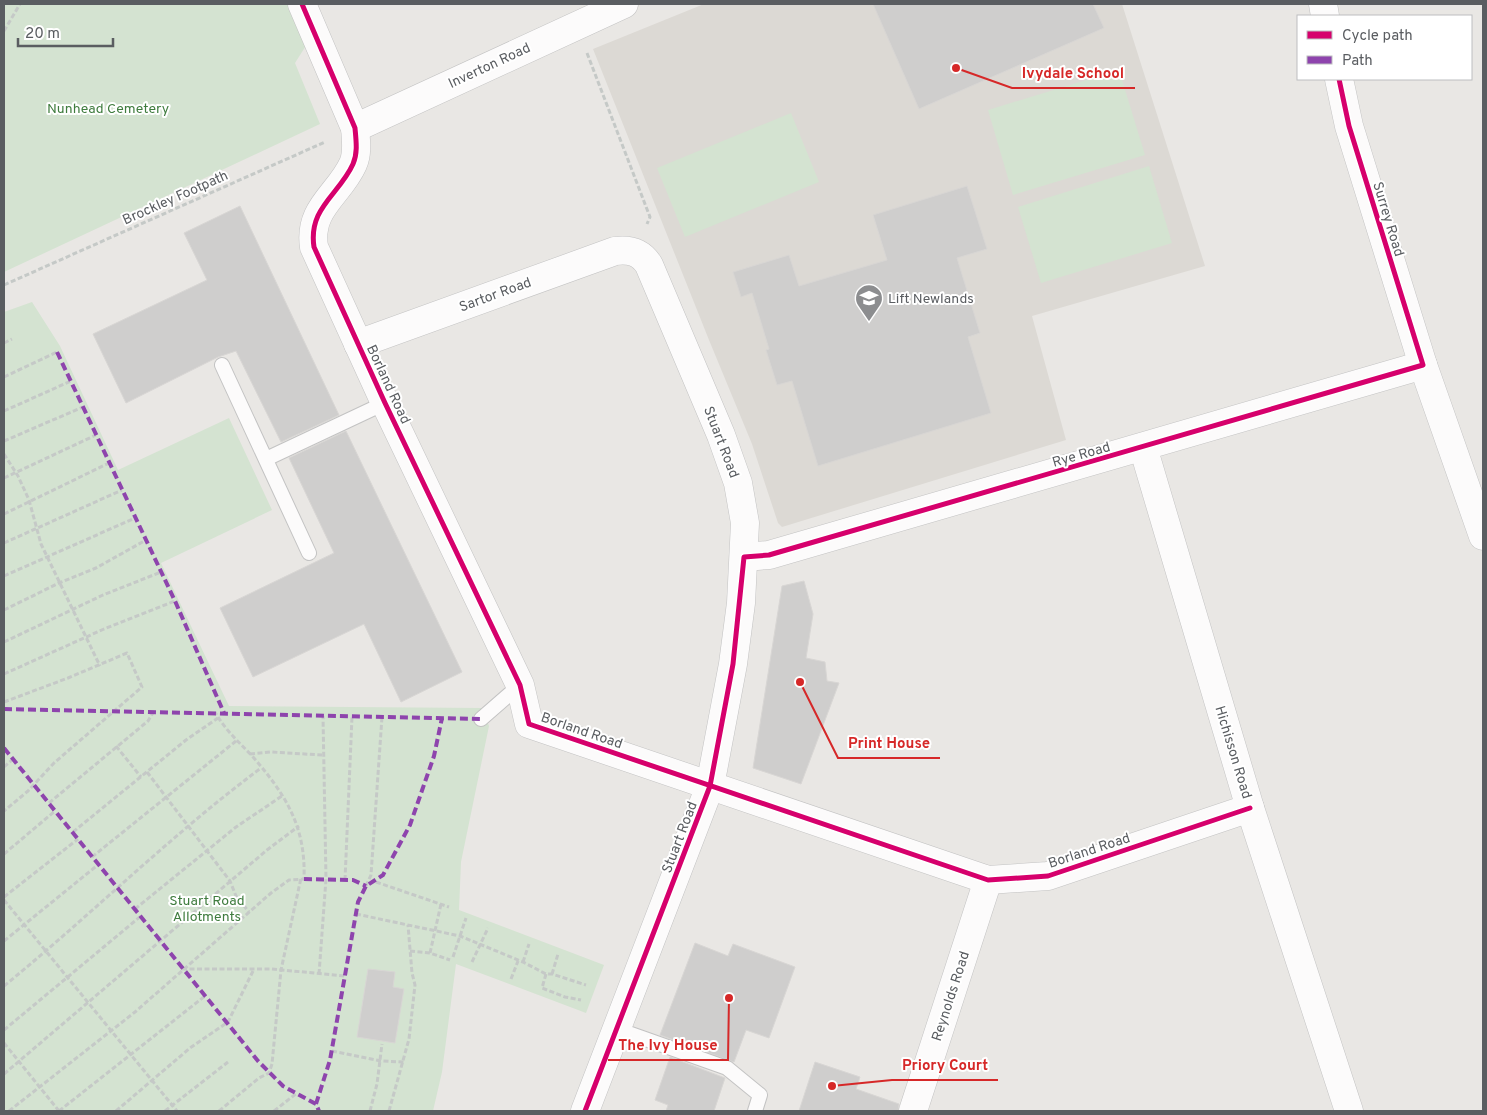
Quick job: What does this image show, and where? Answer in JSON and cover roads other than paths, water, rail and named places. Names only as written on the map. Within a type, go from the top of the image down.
[{"type":"street","points":[[302,4],[355,128]]},
{"type":"street","name":"Inverton Road","points":[[355,128],[576,24],[624,4]]},
{"type":"street","name":"Surrey Road","points":[[1339,80],[1349,126],[1423,364],[1483,536]]},
{"type":"street","name":"Borland Road","points":[[355,128],[357,147],[353,164],[317,217],[312,232],[314,246],[385,403],[520,685],[529,724],[988,880],[1048,876],[1250,808]]},
{"type":"street","name":"Sartor Road","points":[[358,344],[615,251],[633,251]]},
{"type":"street","name":"Stuart Road","points":[[586,1111],[710,786],[733,664],[744,557],[745,523],[738,483],[721,435],[649,265],[644,258],[633,251]]},
{"type":"street","name":"Rye Road","points":[[744,557],[769,555],[1143,448],[1423,364]]},
{"type":"street","name":"Hichisson Road","points":[[1143,448],[1250,808],[1350,1111]]},
{"type":"street","name":"Reynolds Road","points":[[913,1111],[988,880]]},
{"type":"lane","points":[[222,365],[309,553]]},
{"type":"lane","points":[[266,459],[385,403]]},
{"type":"lane","points":[[481,719],[520,685]]},
{"type":"lane","points":[[617,1028],[727,1068],[760,1095],[755,1111]]},
{"type":"place","name":"Ivydale School","points":[[956,68]]},
{"type":"place","name":"Lift Newlands","points":[[869,322]]},
{"type":"place","name":"Print House","points":[[800,682]]},
{"type":"place","name":"The Ivy House","points":[[729,998]]},
{"type":"place","name":"Priory Court","points":[[832,1086]]},
{"type":"park label","name":"Nunhead Cemetery","points":[[108,108]]},
{"type":"park label","name":"Stuart Road Allotments","points":[[207,908]]}]
